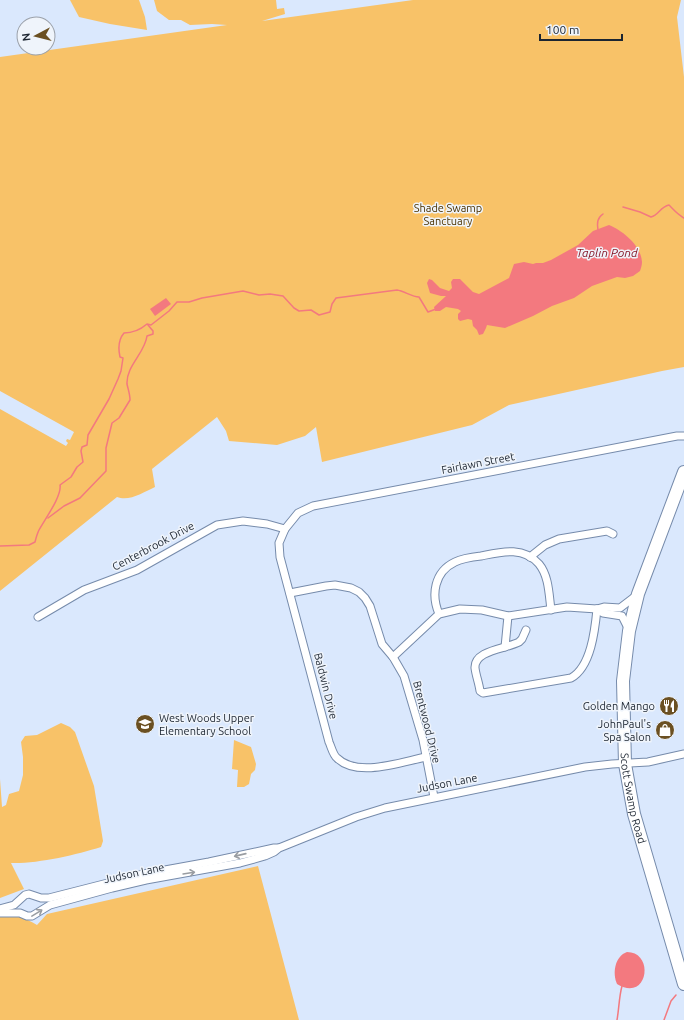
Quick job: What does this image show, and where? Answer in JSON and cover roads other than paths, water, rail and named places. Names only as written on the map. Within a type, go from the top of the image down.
[{"type":"highway","name":"Scott Swamp Road","points":[[684,472],[638,594],[629,631],[623,681],[626,764],[634,814],[684,984]]},
{"type":"street","name":"Fairlawn Street","points":[[285,529],[298,513],[314,506],[669,437],[684,436]]},
{"type":"street","name":"Centerbrook Drive","points":[[38,617],[84,590],[138,570],[217,525],[243,521],[267,524],[285,529]]},
{"type":"street","name":"Baldwin Drive","points":[[285,529],[279,543],[280,557],[328,742],[336,758],[352,767],[370,768],[426,757]]},
{"type":"street","points":[[530,557],[545,545],[559,539],[607,531],[613,534]]},
{"type":"street","points":[[439,614],[435,605],[434,591],[439,577],[449,566],[462,559],[504,551],[516,552],[530,557],[539,564],[547,582],[551,610]]},
{"type":"street","name":"Brentwood Drive","points":[[290,593],[335,585],[351,588],[359,592],[370,606],[382,644],[393,657],[404,676],[419,723],[434,797]]},
{"type":"street","points":[[393,657],[439,614],[460,609],[482,610],[508,616],[567,607],[598,609],[604,607],[620,608],[638,594]]},
{"type":"street","points":[[598,609],[603,613],[622,616],[629,631]]},
{"type":"street","points":[[526,630],[519,642],[483,654],[477,660],[475,668],[480,691],[483,693],[571,678],[580,672],[587,658],[594,634],[598,609]]},
{"type":"street","points":[[505,647],[508,616]]},
{"type":"street","name":"Judson Lane","points":[[0,913],[20,912],[27,916],[32,916],[50,905],[112,888],[146,880],[240,863],[265,856],[279,848],[372,811],[585,767],[648,762],[684,754]]},
{"type":"street","name":"Judson Lane","points":[[0,909],[14,905],[25,895],[29,894],[42,898],[49,898],[143,874],[279,848]]},
{"type":"street","points":[[18,902],[18,909],[20,912]]},
{"type":"water","name":"Taplin Pond","points":[[609,225],[630,239],[635,244],[641,256],[642,265],[640,271],[633,276],[625,278],[617,277],[592,286],[574,298],[552,306],[505,328],[487,325],[483,334],[479,335],[473,326],[472,320],[468,319],[460,321],[458,319],[458,314],[461,311],[458,309],[446,307],[440,311],[435,311],[434,307],[446,296],[430,293],[427,283],[429,279],[440,288],[449,291],[452,288],[451,282],[453,279],[460,279],[473,292],[479,294],[509,278],[514,264],[524,262],[533,264],[543,263],[551,260],[578,245],[593,231]]},
{"type":"water","points":[[166,298],[171,304],[155,316],[150,309]]},
{"type":"water","points":[[627,952],[636,954],[642,960],[644,967],[644,975],[641,982],[636,987],[627,988],[617,984],[615,970],[617,961]]},
{"type":"waterway","points":[[623,207],[651,217],[669,205],[684,218]]},
{"type":"waterway","points":[[598,230],[598,221],[603,214]]},
{"type":"waterway","points":[[0,546],[29,545],[35,542],[39,530],[56,501],[60,490],[60,485],[71,477],[77,467],[83,462],[81,451],[82,447],[87,445],[88,435],[109,399],[121,371],[123,358],[120,357],[119,347],[122,336],[124,333],[133,332],[147,324],[151,325],[169,311],[177,302],[189,302],[202,298],[243,291],[259,295],[270,294],[283,296],[294,308],[299,311],[311,310],[319,315],[330,312],[332,304],[336,298],[397,290],[419,297],[428,312],[436,309]]},
{"type":"waterway","points":[[48,518],[64,506],[80,498],[106,471],[106,448],[112,423],[119,418],[130,400],[127,377],[132,365],[146,342],[147,336],[153,334],[153,331],[148,325]]},
{"type":"waterway","points":[[617,1020],[622,986]]},
{"type":"waterway","points":[[664,1020],[671,1001],[676,995]]},
{"type":"place","name":"Golden Mango","points":[[669,706]]},
{"type":"place","name":"West Woods Upper Elementary School","points":[[145,724]]},
{"type":"place","name":"JohnPaul's Spa Salon","points":[[665,730]]},
{"type":"park label","name":"Shade Swamp Sanctuary","points":[[448,214]]}]
